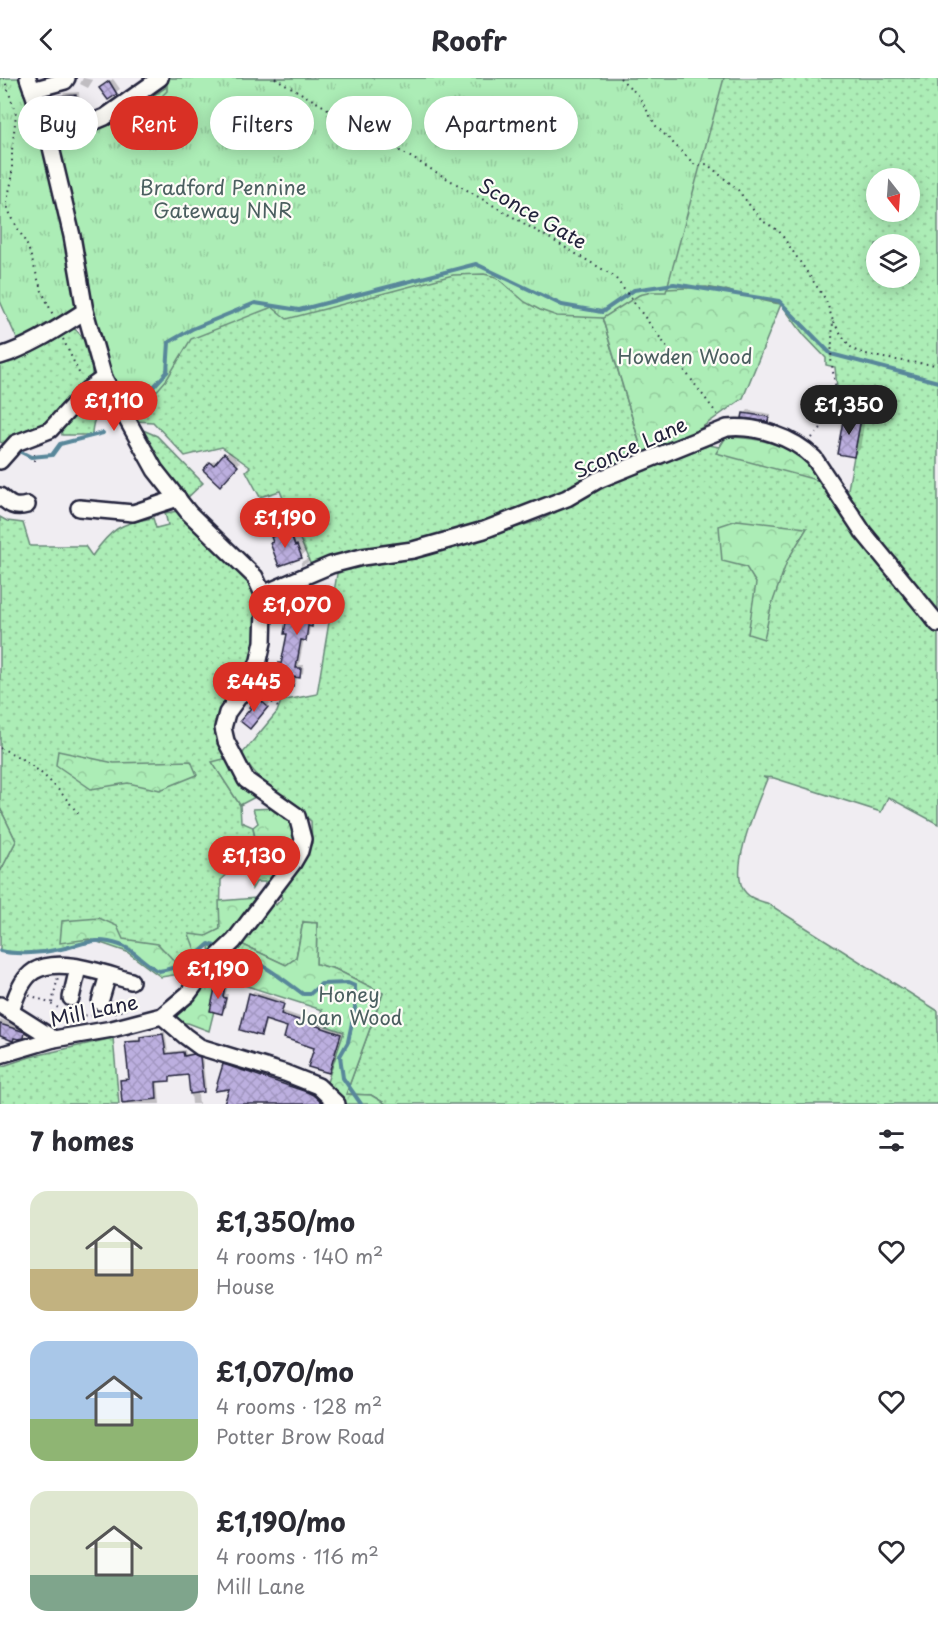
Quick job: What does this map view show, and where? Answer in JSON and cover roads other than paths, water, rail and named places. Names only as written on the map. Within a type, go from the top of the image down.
[{"type":"street","points":[[98,120],[160,78]]},
{"type":"street","points":[[30,84],[57,80]]},
{"type":"street","points":[[52,150],[72,236],[85,311],[104,378],[149,460],[189,513],[255,577],[263,594]]},
{"type":"street","points":[[0,356],[58,328],[85,311]]},
{"type":"street","points":[[7,453],[16,443],[51,430],[87,390],[104,378]]},
{"type":"street","name":"Sconce Lane","points":[[263,594],[331,565],[362,557],[413,550],[484,530],[567,498],[598,480],[727,428],[740,427],[778,436],[803,447],[813,458],[863,532],[938,624]]},
{"type":"street","points":[[0,496],[12,506],[19,508],[27,505]]},
{"type":"street","points":[[79,508],[133,513],[178,498]]},
{"type":"street","name":"Mill Lane","points":[[0,1055],[54,1039],[112,1029],[162,1016],[188,994],[211,963],[234,940],[300,851],[303,839],[297,816],[246,780],[226,741],[223,728],[227,713],[250,682],[256,668],[263,642],[263,594]]},
{"type":"street","points":[[54,1039],[5,1008],[34,971],[67,965],[131,981]]},
{"type":"street","points":[[71,998],[78,968]]},
{"type":"street","points":[[100,1002],[108,975]]},
{"type":"street","points":[[162,1016],[200,1047],[285,1073],[318,1086],[337,1104]]},
{"type":"waterway","points":[[129,404],[147,394],[167,372],[169,342],[192,329],[255,303],[299,310],[476,264],[562,305],[602,312],[634,290],[674,284],[779,301],[831,354],[938,382]]},
{"type":"waterway","points":[[17,450],[31,457],[52,455],[60,444],[103,433]]},
{"type":"waterway","points":[[0,951],[39,952],[96,941],[111,942],[125,947],[159,971],[186,962],[209,944],[220,948]]},
{"type":"waterway","points":[[230,951],[259,964],[303,994],[310,994],[321,984],[348,983],[355,986],[355,1008],[348,1042],[340,1056],[343,1078],[361,1104]]},
{"type":"park label","name":"Bradford Pennine Gateway NNR","points":[[223,198]]},
{"type":"park label","name":"Howden Wood","points":[[685,356]]},
{"type":"park label","name":"Honey Joan Wood","points":[[349,1006]]}]
